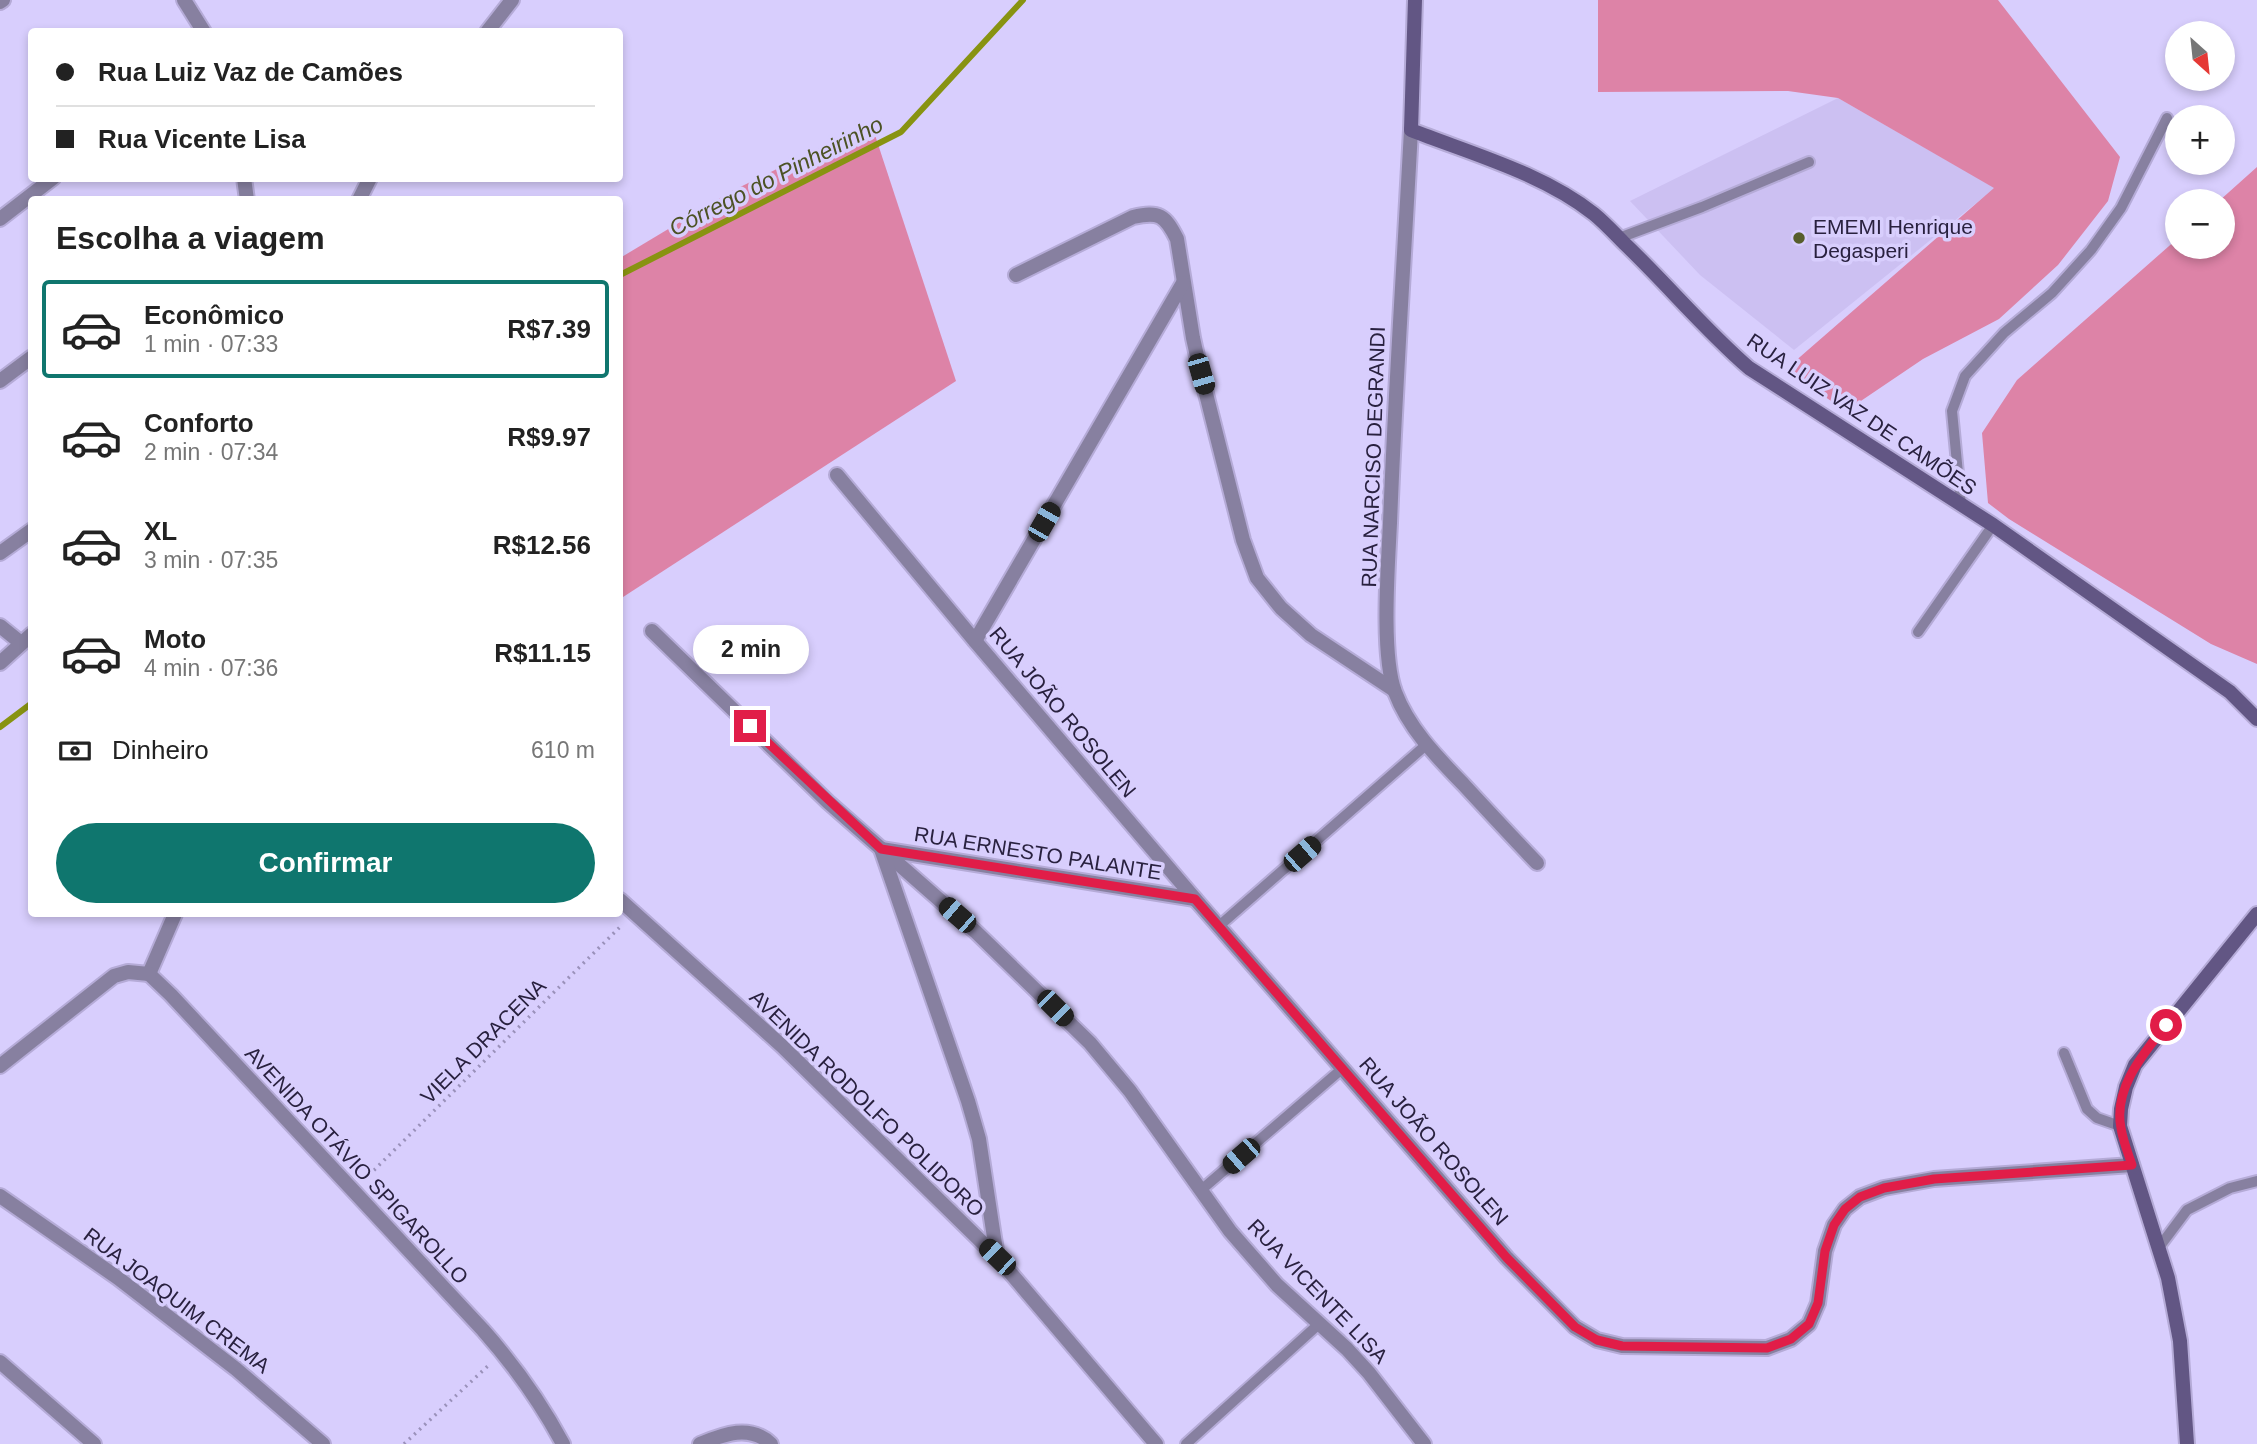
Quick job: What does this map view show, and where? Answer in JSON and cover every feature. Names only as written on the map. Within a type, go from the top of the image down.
[{"type":"main road","name":"RUA NARCISO DEGRANDI","points":[[1411,130],[1415,0]]},
{"type":"main road","name":"RUA LUIZ VAZ DE CAMÕES","points":[[1411,130],[1532,177],[1595,215],[1721,344],[1749,368],[1993,525],[2230,692],[2257,719]]},
{"type":"main road","points":[[2187,1444],[2180,1341],[2160,1246],[2120,1126],[2123,1098],[2134,1065],[2257,914]]},
{"type":"street","points":[[184,0],[202,28]]},
{"type":"street","points":[[490,28],[512,0]]},
{"type":"street","name":"RUA NARCISO DEGRANDI","points":[[1411,130],[1397,344],[1389,548],[1388,635],[1394,690],[1409,720],[1426,745],[1537,863]]},
{"type":"street","points":[[30,196],[48,182]]},
{"type":"street","points":[[0,219],[28,197]]},
{"type":"street","points":[[1016,275],[1133,217],[1159,215],[1170,225],[1177,239],[1193,338],[1223,465],[1243,540],[1257,578],[1281,608],[1311,635],[1394,690]]},
{"type":"street","points":[[975,641],[1183,283]]},
{"type":"street","points":[[0,381],[28,360]]},
{"type":"street","name":"RUA JOÃO ROSOLEN","points":[[837,475],[1195,899],[1507,1258],[1575,1327],[1597,1340],[1622,1346],[1767,1348],[1791,1339],[1809,1324],[1818,1303],[1825,1251],[1834,1225],[1845,1209],[1860,1197],[1884,1188],[1934,1179],[2132,1165]]},
{"type":"street","points":[[0,553],[28,533]]},
{"type":"street","points":[[0,626],[26,639],[0,663]]},
{"type":"street","name":"RUA VICENTE LISA","points":[[652,631],[828,802],[976,932],[1090,1043],[1130,1091],[1200,1191],[1260,1266],[1369,1373],[1424,1444]]},
{"type":"street","name":"RUA ERNESTO PALANTE","points":[[997,1257],[979,1139],[881,849],[1195,899]]},
{"type":"street","name":"AVENIDA RODOLFO POLIDORO","points":[[623,903],[782,1046],[997,1257],[1156,1444]]},
{"type":"street","points":[[0,1066],[114,976],[128,972],[149,974],[174,917]]},
{"type":"street","name":"AVENIDA OTÁVIO SPIGAROLLO","points":[[149,974],[172,995],[502,1353],[564,1444]]},
{"type":"street","name":"RUA JOAQUIM CREMA","points":[[0,1196],[137,1293],[236,1369],[323,1444]]},
{"type":"street","points":[[0,1362],[94,1444]]},
{"type":"street","points":[[700,1444],[717,1437],[752,1432],[764,1437],[771,1444]]},
{"type":"lane","points":[[1961,505],[1952,411],[1965,376],[2004,333],[2052,293],[2091,250],[2121,208],[2165,122]]},
{"type":"lane","points":[[1619,237],[1702,207],[1809,162]]},
{"type":"lane","points":[[1918,632],[1993,525]]},
{"type":"lane","points":[[1219,926],[1426,745]]},
{"type":"lane","points":[[2064,1053],[2087,1109],[2097,1118],[2120,1126]]},
{"type":"lane","points":[[1200,1191],[1343,1068]]},
{"type":"lane","points":[[2160,1246],[2188,1210],[2230,1188],[2257,1181]]},
{"type":"lane","points":[[1186,1444],[1320,1323]]},
{"type":"path","name":"VIELA DRACENA","points":[[354,1191],[634,914]]},
{"type":"path","points":[[404,1444],[502,1353]]},
{"type":"shaded area","points":[[1598,0],[1998,0],[2120,157],[2108,201],[2058,265],[1999,319],[1923,359],[1846,411],[1785,370],[1994,188],[1838,98],[1788,91],[1598,92]]},
{"type":"shaded area","name":"EMEMI Henrique Degasperi","points":[[1838,98],[1995,188],[1794,350],[1700,275],[1630,201]]},
{"type":"shaded area","points":[[871,123],[956,381],[623,597],[623,256],[730,192]]},
{"type":"shaded area","points":[[2257,167],[2257,664],[2211,644],[2009,519],[1988,503],[1982,433],[2017,380],[2165,250],[2165,259],[2235,259],[2235,189],[2232,189]]},
{"type":"waterway","name":"Córrego do Pinheirinho","points":[[623,273],[901,132],[1023,0]]},
{"type":"waterway","name":"Córrego do Pinheirinho","points":[[0,727],[28,706]]},
{"type":"place","name":"EMEMI Henrique Degasperi","points":[[1799,238]]},
{"type":"route","points":[[750,726],[881,849],[1195,899],[1507,1258],[1575,1327],[1597,1340],[1622,1346],[1767,1348],[1791,1339],[1809,1324],[1818,1303],[1825,1251],[1834,1225],[1845,1209],[1860,1197],[1884,1188],[1934,1179],[2132,1165],[2120,1126],[2120,1109],[2134,1065],[2166,1025]]}]
